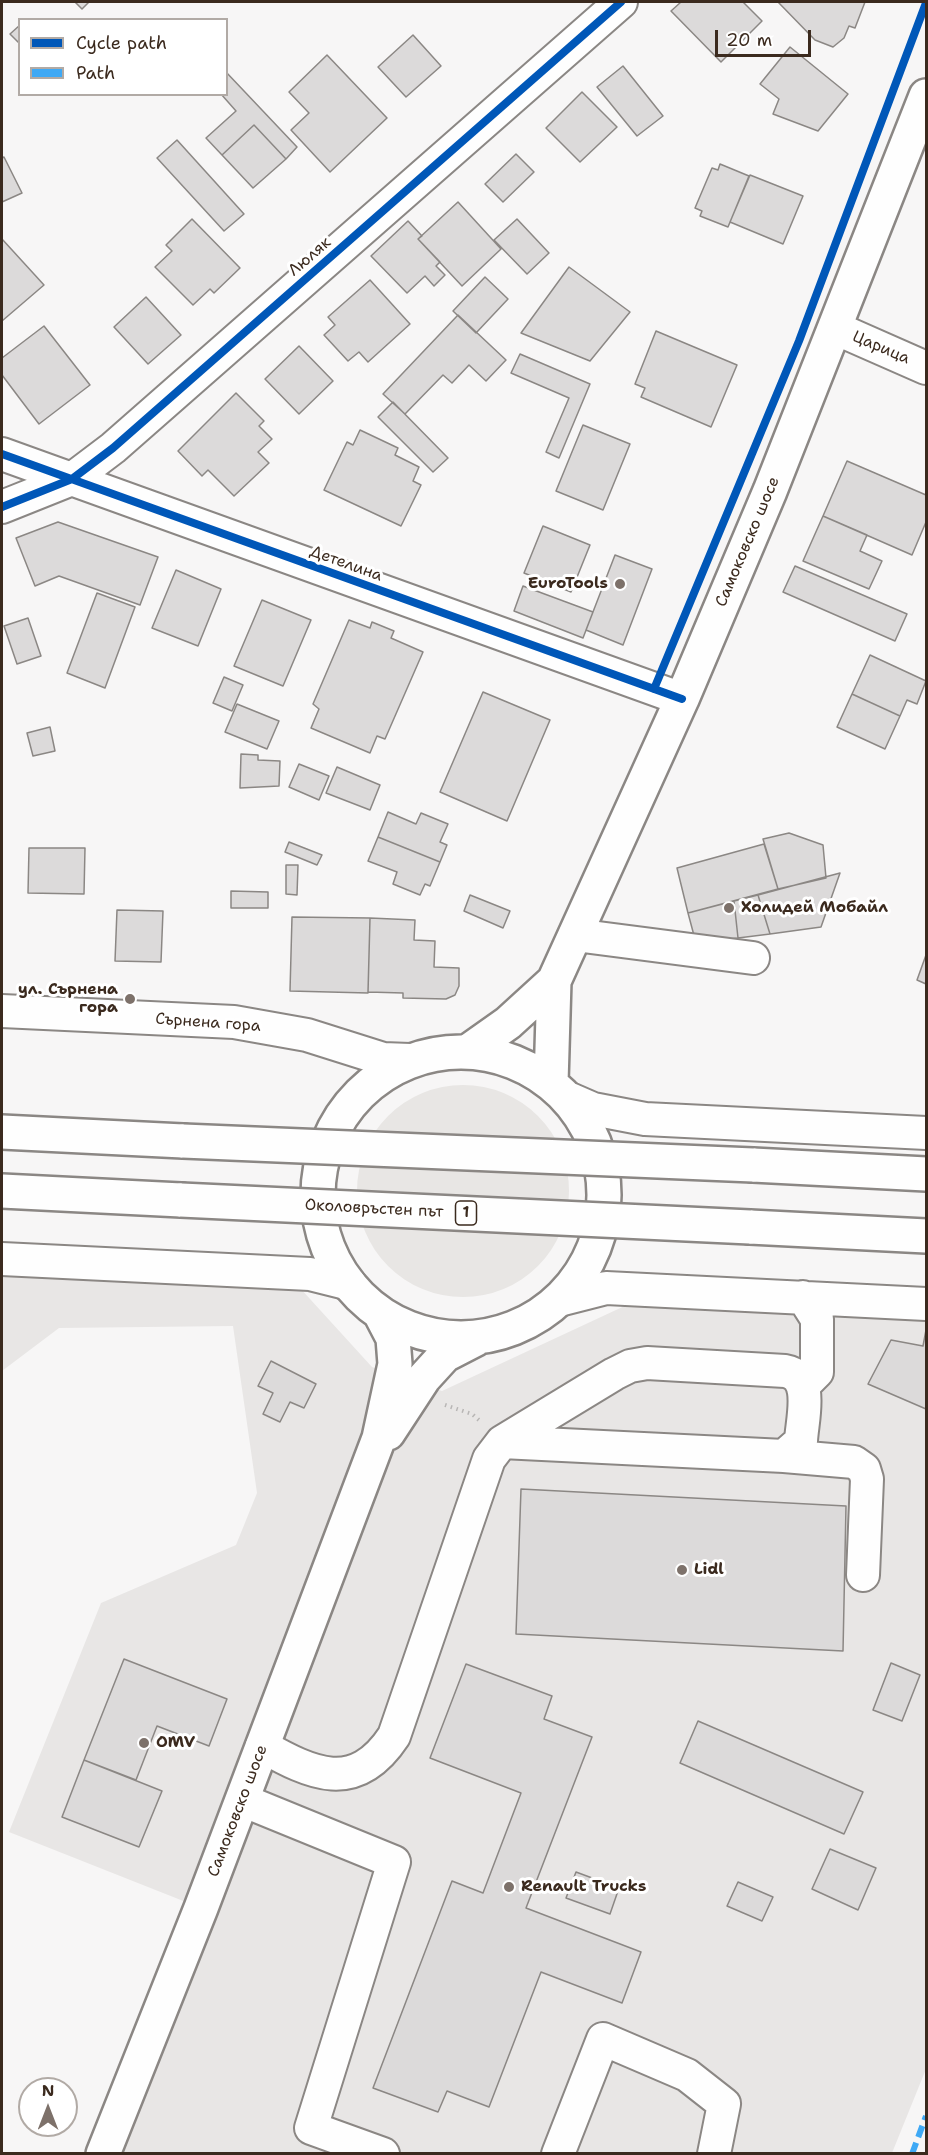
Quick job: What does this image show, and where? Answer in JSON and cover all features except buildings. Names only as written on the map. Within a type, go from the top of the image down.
[{"type":"main road","name":"Самоковско шосе","points":[[467,1052],[508,1023],[554,981],[682,699],[770,491],[927,96]]},
{"type":"main road","name":"Самоковско шосе","points":[[554,981],[560,1091]]},
{"type":"main road","points":[[467,1052],[495,1054],[525,1067],[560,1091],[586,1126],[600,1158],[605,1182],[604,1216],[599,1239],[588,1262],[559,1300],[518,1327],[498,1335],[450,1340],[413,1333],[381,1315],[350,1284],[337,1266],[318,1211],[318,1188],[326,1149],[343,1114],[364,1089],[384,1073],[410,1060],[467,1052]]},
{"type":"main road","points":[[2,1132],[927,1174]]},
{"type":"main road","name":"Околовръстен път","points":[[2,1191],[927,1236]]},
{"type":"main road","points":[[369,1467],[379,1438],[395,1364],[393,1338],[381,1315]]},
{"type":"main road","points":[[369,1467],[413,1394],[445,1355],[478,1338]]},
{"type":"main road","name":"Самоковско шосе","points":[[102,2154],[242,1800],[369,1467]]},
{"type":"street","name":"Люляк","points":[[2,507],[72,479],[122,441],[621,2]]},
{"type":"street","name":"Царица","points":[[835,328],[927,368]]},
{"type":"street","name":"Детелина","points":[[2,454],[682,699]]},
{"type":"street","points":[[575,935],[753,958]]},
{"type":"street","name":"Сърнена гора","points":[[2,1011],[234,1022],[307,1035],[383,1059],[410,1060]]},
{"type":"street","points":[[560,1091],[594,1109],[645,1119],[927,1132]]},
{"type":"street","points":[[2,1259],[310,1274],[350,1284]]},
{"type":"street","points":[[559,1300],[606,1288],[927,1304]]},
{"type":"street","points":[[803,1298],[817,1319],[817,1372],[804,1385]]},
{"type":"street","points":[[262,1746],[309,1771],[328,1774],[351,1771],[370,1762],[384,1751],[394,1736],[489,1459],[502,1442],[614,1374],[638,1364],[785,1371],[798,1376],[804,1385],[801,1441],[784,1456]]},
{"type":"street","points":[[502,1442],[784,1456],[854,1462],[864,1469],[867,1479],[863,1575]]},
{"type":"street","points":[[242,1800],[394,1862],[311,2128],[383,2154]]},
{"type":"street","points":[[558,2154],[603,2039],[687,2075],[723,2104],[714,2154]]},
{"type":"path","points":[[413,1394],[472,1414],[502,1442]]},
{"type":"shaded area","points":[[463,1085],[484,1087],[504,1093],[522,1103],[538,1116],[551,1132],[561,1150],[567,1170],[569,1191],[567,1212],[561,1232],[551,1250],[538,1266],[522,1279],[504,1289],[484,1295],[463,1297],[442,1295],[422,1289],[404,1279],[388,1266],[375,1250],[365,1232],[359,1212],[357,1191],[359,1170],[365,1150],[375,1132],[388,1116],[404,1103],[422,1093],[442,1087]]},
{"type":"shaded area","points":[[2,1270],[300,1288],[372,1367],[442,1391],[631,1303],[926,1317],[926,2069],[892,2153],[103,2153],[201,1908],[9,1832],[101,1603],[236,1545],[257,1493],[233,1326],[59,1328],[2,1371]]},
{"type":"marked path","points":[[912,2154],[926,2116]]},
{"type":"cycle path","points":[[2,507],[72,479],[113,448],[621,2]]},
{"type":"cycle path","points":[[654,689],[799,341],[926,3]]},
{"type":"cycle path","points":[[2,454],[682,699]]},
{"type":"place","name":"EuroTools","points":[[620,584]]},
{"type":"place","name":"Холидей Мобайл","points":[[729,908]]},
{"type":"place","name":"ул. Сърнена гора","points":[[130,999]]},
{"type":"place","name":"Lidl","points":[[682,1570]]},
{"type":"place","name":"OMV","points":[[144,1743]]},
{"type":"place","name":"Renault Trucks","points":[[509,1887]]}]
